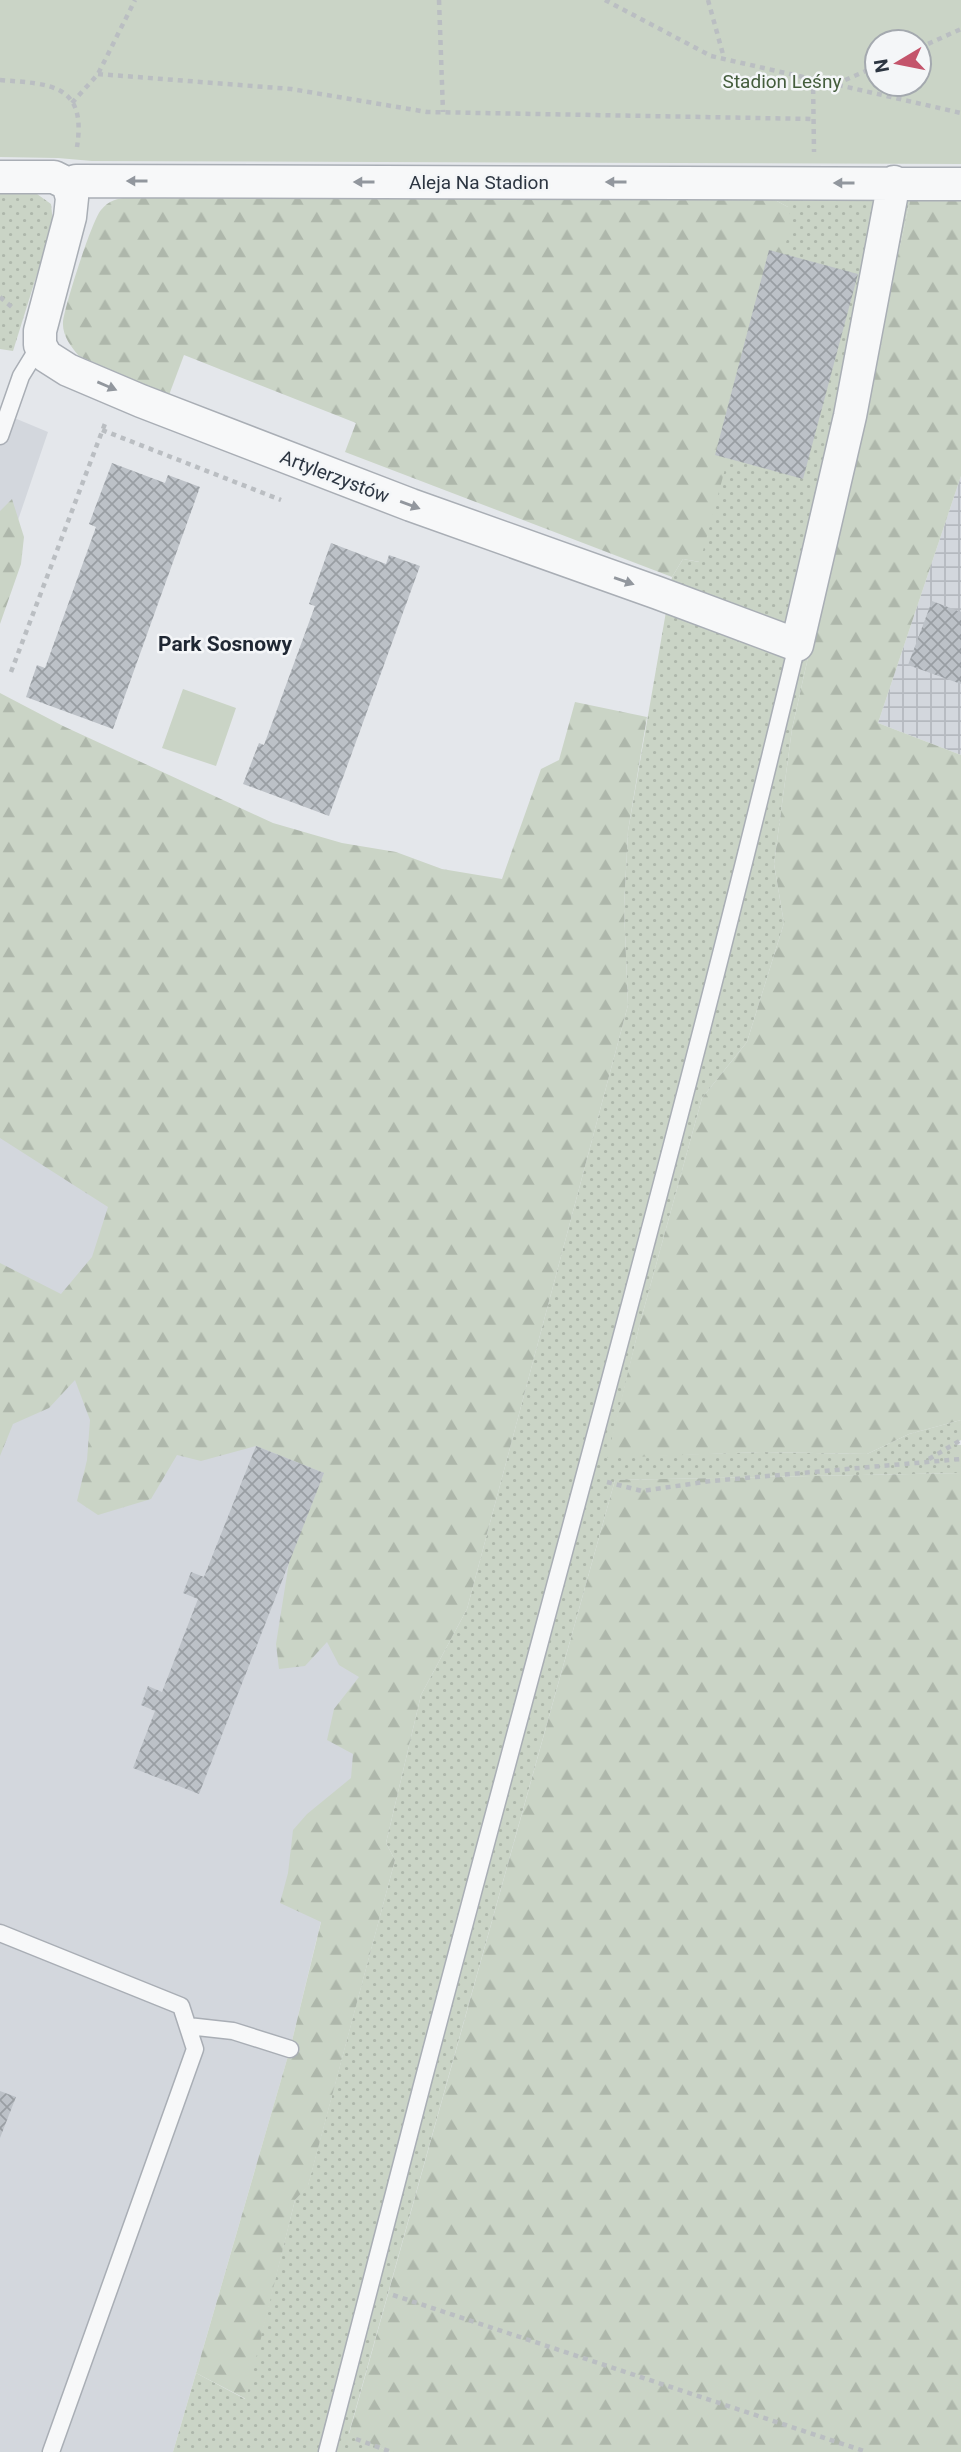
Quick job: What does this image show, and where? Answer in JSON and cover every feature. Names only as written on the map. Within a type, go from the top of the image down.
[{"type":"street","name":"Aleja Na Stadion","points":[[0,177],[54,177],[68,184],[76,181],[961,184]]},
{"type":"street","points":[[797,645],[850,416],[894,182]]},
{"type":"street","points":[[43,350],[40,331],[70,217],[72,198],[68,184]]},
{"type":"street","name":"Artylerzystów","points":[[43,350],[68,370],[118,391],[411,505],[797,645]]},
{"type":"lane","points":[[0,436],[22,376],[43,350]]},
{"type":"lane","points":[[327,2452],[424,2076],[586,1476],[755,820],[797,645]]},
{"type":"lane","points":[[0,1933],[181,2006],[195,2049],[51,2452]]},
{"type":"lane","points":[[188,2026],[233,2031],[290,2049]]},
{"type":"path","points":[[72,103],[97,74],[135,0]]},
{"type":"path","points":[[439,0],[443,112]]},
{"type":"path","points":[[605,0],[711,55],[961,113]]},
{"type":"path","points":[[708,0],[724,58]]},
{"type":"path","points":[[933,42],[961,29]]},
{"type":"path","points":[[835,85],[863,72]]},
{"type":"path","points":[[97,74],[291,89],[427,112],[813,119]]},
{"type":"path","points":[[813,79],[814,183]]},
{"type":"path","points":[[0,80],[47,83],[57,88],[72,103],[76,113],[78,144],[68,184]]},
{"type":"path","points":[[11,672],[118,391]]},
{"type":"path","points":[[102,430],[281,500]]},
{"type":"path","points":[[927,1460],[961,1440]]},
{"type":"path","points":[[586,1476],[642,1490],[927,1460],[961,1459]]},
{"type":"path","points":[[370,2288],[867,2452]]},
{"type":"path","points":[[333,2430],[391,2452]]},
{"type":"shaded area","points":[[0,412],[48,432],[0,573]]},
{"type":"shaded area","points":[[961,476],[961,755],[878,723]]},
{"type":"shaded area","points":[[0,707],[299,857],[606,939],[321,1921],[290,2049],[173,2452],[0,2452]]},
{"type":"green space","name":"Stadion Leśny","points":[[0,0],[961,0],[961,164],[92,161],[0,157]]},
{"type":"green space","points":[[0,191],[37,194],[51,204],[53,223],[13,351],[0,349]]},
{"type":"green space","points":[[129,197],[775,200],[788,207],[791,224],[700,562],[683,559],[672,577],[345,452],[356,423],[184,355],[169,395],[79,356],[63,327],[73,283],[91,230],[101,210],[110,202]]},
{"type":"green space","points":[[775,200],[910,201],[792,729],[774,864],[784,923],[747,1042],[702,1098],[640,1323],[608,1457],[761,1452],[867,1454],[909,1434],[961,1420],[961,1440],[954,1444],[961,1445],[961,1473],[615,1480],[349,2433],[390,2452],[173,2452],[196,2373],[245,2399],[295,2200],[308,2185],[395,1860],[386,1843],[421,1695],[467,1609],[628,1005],[624,908],[628,831],[672,577],[683,559],[699,562],[788,207]]},
{"type":"green space","points":[[910,201],[961,201],[961,476],[878,723],[961,755],[961,1420],[909,1434],[867,1454],[761,1452],[607,1458],[640,1323],[702,1098],[747,1042],[784,923],[774,864],[792,729]]},
{"type":"green space","points":[[12,499],[24,537],[21,564],[0,624],[0,511]]},
{"type":"green space","points":[[183,689],[236,708],[216,766],[162,748]]},
{"type":"green space","points":[[0,693],[63,726],[273,823],[342,843],[396,852],[442,869],[502,879],[541,769],[559,760],[575,702],[647,717],[628,831],[624,908],[628,1005],[467,1609],[421,1695],[386,1843],[395,1860],[308,2186],[295,2200],[246,2399],[196,2373],[290,2049],[321,1922],[280,1903],[288,1873],[293,1830],[307,1814],[351,1778],[353,1754],[327,1740],[334,1709],[359,1677],[339,1665],[327,1642],[305,1666],[279,1669],[276,1644],[289,1562],[324,1473],[256,1446],[201,1461],[177,1455],[151,1499],[98,1515],[77,1501],[87,1460],[90,1420],[75,1380],[49,1408],[13,1424],[0,1456],[0,1263],[61,1294],[92,1257],[108,1207],[0,1138]]},
{"type":"green space","points":[[961,1473],[961,2452],[390,2452],[349,2434],[615,1480]]},
{"type":"building","points":[[769,250],[858,274],[803,479],[715,455]]},
{"type":"building","points":[[112,463],[165,483],[168,475],[200,487],[113,729],[26,697],[37,665],[45,668],[96,527],[89,524]]},
{"type":"building","points":[[331,543],[386,564],[389,555],[420,566],[329,816],[243,784],[259,743],[264,745],[315,606],[309,604]]},
{"type":"building","points":[[932,601],[961,612],[961,684],[908,665]]},
{"type":"building","points":[[256,1446],[324,1473],[199,1794],[133,1768],[155,1711],[141,1705],[148,1686],[162,1692],[198,1599],[183,1593],[191,1572],[204,1577]]},
{"type":"building","points":[[0,2091],[16,2097],[0,2138]]},
{"type":"district","name":"Park Sosnowy","points":[[225,644]]}]
